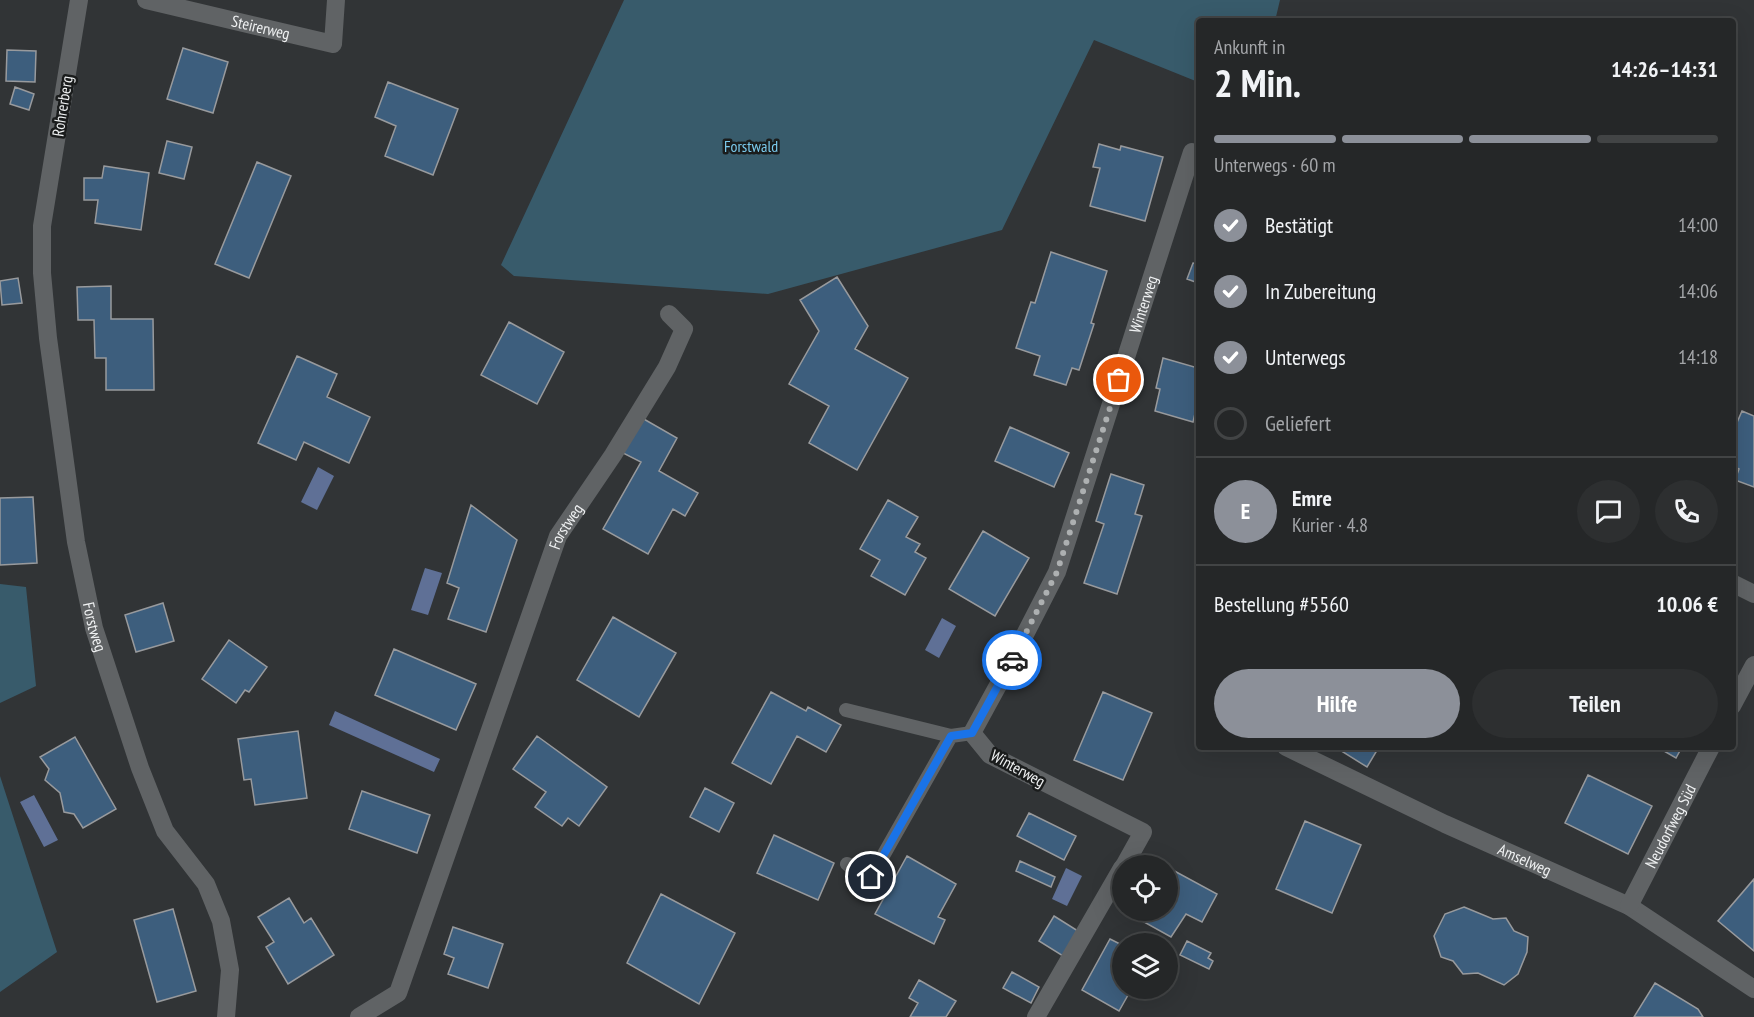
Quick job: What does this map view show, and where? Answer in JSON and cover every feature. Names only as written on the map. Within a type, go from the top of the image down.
[{"type":"street","name":"Rohrerberg","points":[[44,212],[79,0]]},
{"type":"street","name":"Steirerweg","points":[[146,0],[333,44],[336,0]]},
{"type":"street","name":"Winterweg","points":[[1130,855],[1143,832],[990,755],[972,733],[1057,572],[1192,152]]},
{"type":"street","name":"Forstweg","points":[[44,212],[42,273],[48,338],[76,542],[94,628],[140,768],[165,831],[206,884],[220,921],[230,970],[226,1017]]},
{"type":"street","name":"Forstweg","points":[[358,1017],[398,993],[558,536],[613,455],[667,367],[684,329],[669,314]]},
{"type":"street","points":[[1736,585],[1754,594]]},
{"type":"street","points":[[1736,699],[1754,665]]},
{"type":"street","name":"Amselweg","points":[[1292,750],[1445,824],[1629,906],[1754,989]]},
{"type":"street","name":"Neudorfweg Süd","points":[[1629,906],[1709,750]]},
{"type":"street","name":"Winterweg","points":[[1036,1017],[1112,886]]},
{"type":"lane","points":[[846,710],[951,736],[972,733]]},
{"type":"lane","points":[[847,864],[871,877],[951,736]]},
{"type":"green space","name":"Forstwald","points":[[624,0],[1280,0],[1276,18],[1196,18],[1196,81],[1094,40],[1002,230],[768,294],[514,276],[501,265]]},
{"type":"green space","points":[[0,584],[26,587],[36,686],[0,703]]},
{"type":"green space","points":[[0,776],[57,952],[0,992]]},
{"type":"shaded area","points":[[318,467],[334,476],[317,510],[301,502]]},
{"type":"shaded area","points":[[425,568],[442,573],[428,615],[411,610]]},
{"type":"shaded area","points":[[942,618],[956,626],[939,658],[925,650]]},
{"type":"shaded area","points":[[335,711],[440,759],[434,772],[329,725]]},
{"type":"shaded area","points":[[34,795],[58,840],[44,847],[20,802]]},
{"type":"shaded area","points":[[1066,868],[1082,876],[1067,906],[1052,899]]},
{"type":"building","points":[[183,48],[228,62],[213,113],[167,99]]},
{"type":"building","points":[[7,50],[36,51],[35,82],[6,81]]},
{"type":"building","points":[[388,82],[458,109],[433,175],[385,156],[396,126],[375,117]]},
{"type":"building","points":[[15,87],[34,94],[29,110],[10,104]]},
{"type":"building","points":[[167,141],[192,147],[184,179],[159,173]]},
{"type":"building","points":[[1099,144],[1120,150],[1121,146],[1163,157],[1145,221],[1090,206],[1100,168],[1093,167]]},
{"type":"building","points":[[257,162],[291,176],[249,278],[215,264]]},
{"type":"building","points":[[104,166],[149,173],[141,230],[95,223],[98,200],[84,200],[84,178],[102,178]]},
{"type":"building","points":[[1051,252],[1107,271],[1091,323],[1094,324],[1079,370],[1072,368],[1066,385],[1034,375],[1040,356],[1016,348],[1031,302],[1035,303]]},
{"type":"building","points":[[1193,263],[1196,264],[1196,282],[1187,279]]},
{"type":"building","points":[[837,277],[868,326],[855,349],[908,378],[857,470],[809,443],[829,406],[789,384],[819,331],[800,300]]},
{"type":"building","points":[[18,278],[22,303],[2,305],[0,281]]},
{"type":"building","points":[[111,286],[111,319],[153,319],[154,390],[106,390],[106,358],[95,358],[94,320],[78,320],[77,287]]},
{"type":"building","points":[[509,322],[564,352],[537,404],[481,375]]},
{"type":"building","points":[[297,356],[337,374],[327,397],[370,417],[349,463],[304,442],[296,460],[258,443]]},
{"type":"building","points":[[1163,358],[1196,367],[1196,409],[1193,422],[1155,411],[1160,389],[1156,388]]},
{"type":"building","points":[[1742,411],[1754,416],[1754,487],[1736,480],[1739,469],[1736,468],[1736,425]]},
{"type":"building","points":[[642,418],[677,438],[659,471],[698,493],[685,516],[673,509],[648,554],[603,529],[641,462],[623,453]]},
{"type":"building","points":[[1010,427],[1069,453],[1054,487],[995,461]]},
{"type":"building","points":[[1111,474],[1144,485],[1135,514],[1142,516],[1117,594],[1084,583],[1104,524],[1096,521]]},
{"type":"building","points":[[33,497],[37,563],[0,565],[0,498]]},
{"type":"building","points":[[888,500],[918,517],[906,537],[920,544],[915,552],[926,558],[905,595],[871,576],[880,560],[860,549]]},
{"type":"building","points":[[471,505],[517,540],[486,632],[448,619],[459,588],[447,583]]},
{"type":"building","points":[[983,531],[1029,558],[995,616],[949,589]]},
{"type":"building","points":[[163,603],[174,641],[136,652],[125,615]]},
{"type":"building","points":[[613,617],[676,653],[639,717],[577,680]]},
{"type":"building","points":[[229,640],[267,667],[249,692],[245,690],[236,703],[202,679]]},
{"type":"building","points":[[394,649],[476,684],[456,730],[375,695]]},
{"type":"building","points":[[771,692],[806,711],[808,707],[841,725],[826,752],[797,736],[771,784],[732,763]]},
{"type":"building","points":[[1103,692],[1152,713],[1123,780],[1074,760]]},
{"type":"building","points":[[298,731],[307,798],[255,805],[251,779],[244,780],[238,739]]},
{"type":"building","points":[[537,736],[607,787],[579,826],[568,818],[562,826],[535,807],[546,792],[513,769]]},
{"type":"building","points":[[75,737],[116,809],[83,828],[74,814],[64,812],[60,793],[45,780],[49,769],[40,757]]},
{"type":"building","points":[[1340,750],[1377,750],[1367,767]]},
{"type":"building","points":[[1662,750],[1680,750],[1676,758]]},
{"type":"building","points":[[1588,775],[1652,806],[1628,854],[1565,823]]},
{"type":"building","points":[[705,788],[734,803],[719,832],[690,817]]},
{"type":"building","points":[[362,791],[430,815],[417,853],[349,829]]},
{"type":"building","points":[[1029,813],[1076,836],[1064,860],[1017,836]]},
{"type":"building","points":[[1305,821],[1361,845],[1332,913],[1276,889]]},
{"type":"building","points":[[774,835],[834,863],[818,900],[757,873]]},
{"type":"building","points":[[907,856],[956,884],[938,917],[945,920],[934,944],[875,914]]},
{"type":"building","points":[[1020,861],[1055,877],[1051,887],[1016,871]]},
{"type":"building","points":[[1178,873],[1217,894],[1202,922],[1186,914],[1174,933],[1164,933],[1142,921],[1178,921]]},
{"type":"building","points":[[1754,879],[1754,951],[1718,921]]},
{"type":"building","points":[[661,894],[735,933],[699,1004],[627,963]]},
{"type":"building","points":[[289,898],[304,923],[311,918],[334,955],[288,984],[266,947],[274,942],[258,917]]},
{"type":"building","points":[[1464,907],[1493,919],[1506,918],[1514,931],[1528,937],[1527,952],[1518,974],[1504,985],[1478,973],[1463,974],[1453,961],[1441,957],[1434,936],[1445,914]]},
{"type":"building","points":[[173,909],[196,991],[157,1002],[134,920]]},
{"type":"building","points":[[1054,916],[1078,931],[1063,956],[1039,941]]},
{"type":"building","points":[[453,927],[503,944],[488,988],[448,974],[454,958],[444,954]]},
{"type":"building","points":[[1110,939],[1112,940],[1112,999],[1126,999],[1119,1011],[1082,990]]},
{"type":"building","points":[[1187,941],[1211,953],[1208,958],[1213,961],[1209,969],[1180,955]]},
{"type":"building","points":[[1012,972],[1039,987],[1031,1003],[1003,988]]},
{"type":"building","points":[[919,980],[956,1001],[946,1017],[910,1017],[918,1003],[909,998]]},
{"type":"building","points":[[1655,983],[1698,1009],[1703,1017],[1634,1017]]},
{"type":"way so far","points":[[1012,660],[1057,572],[1119,380]]},
{"type":"route","points":[[871,877],[951,736],[972,733],[1012,660]]}]
